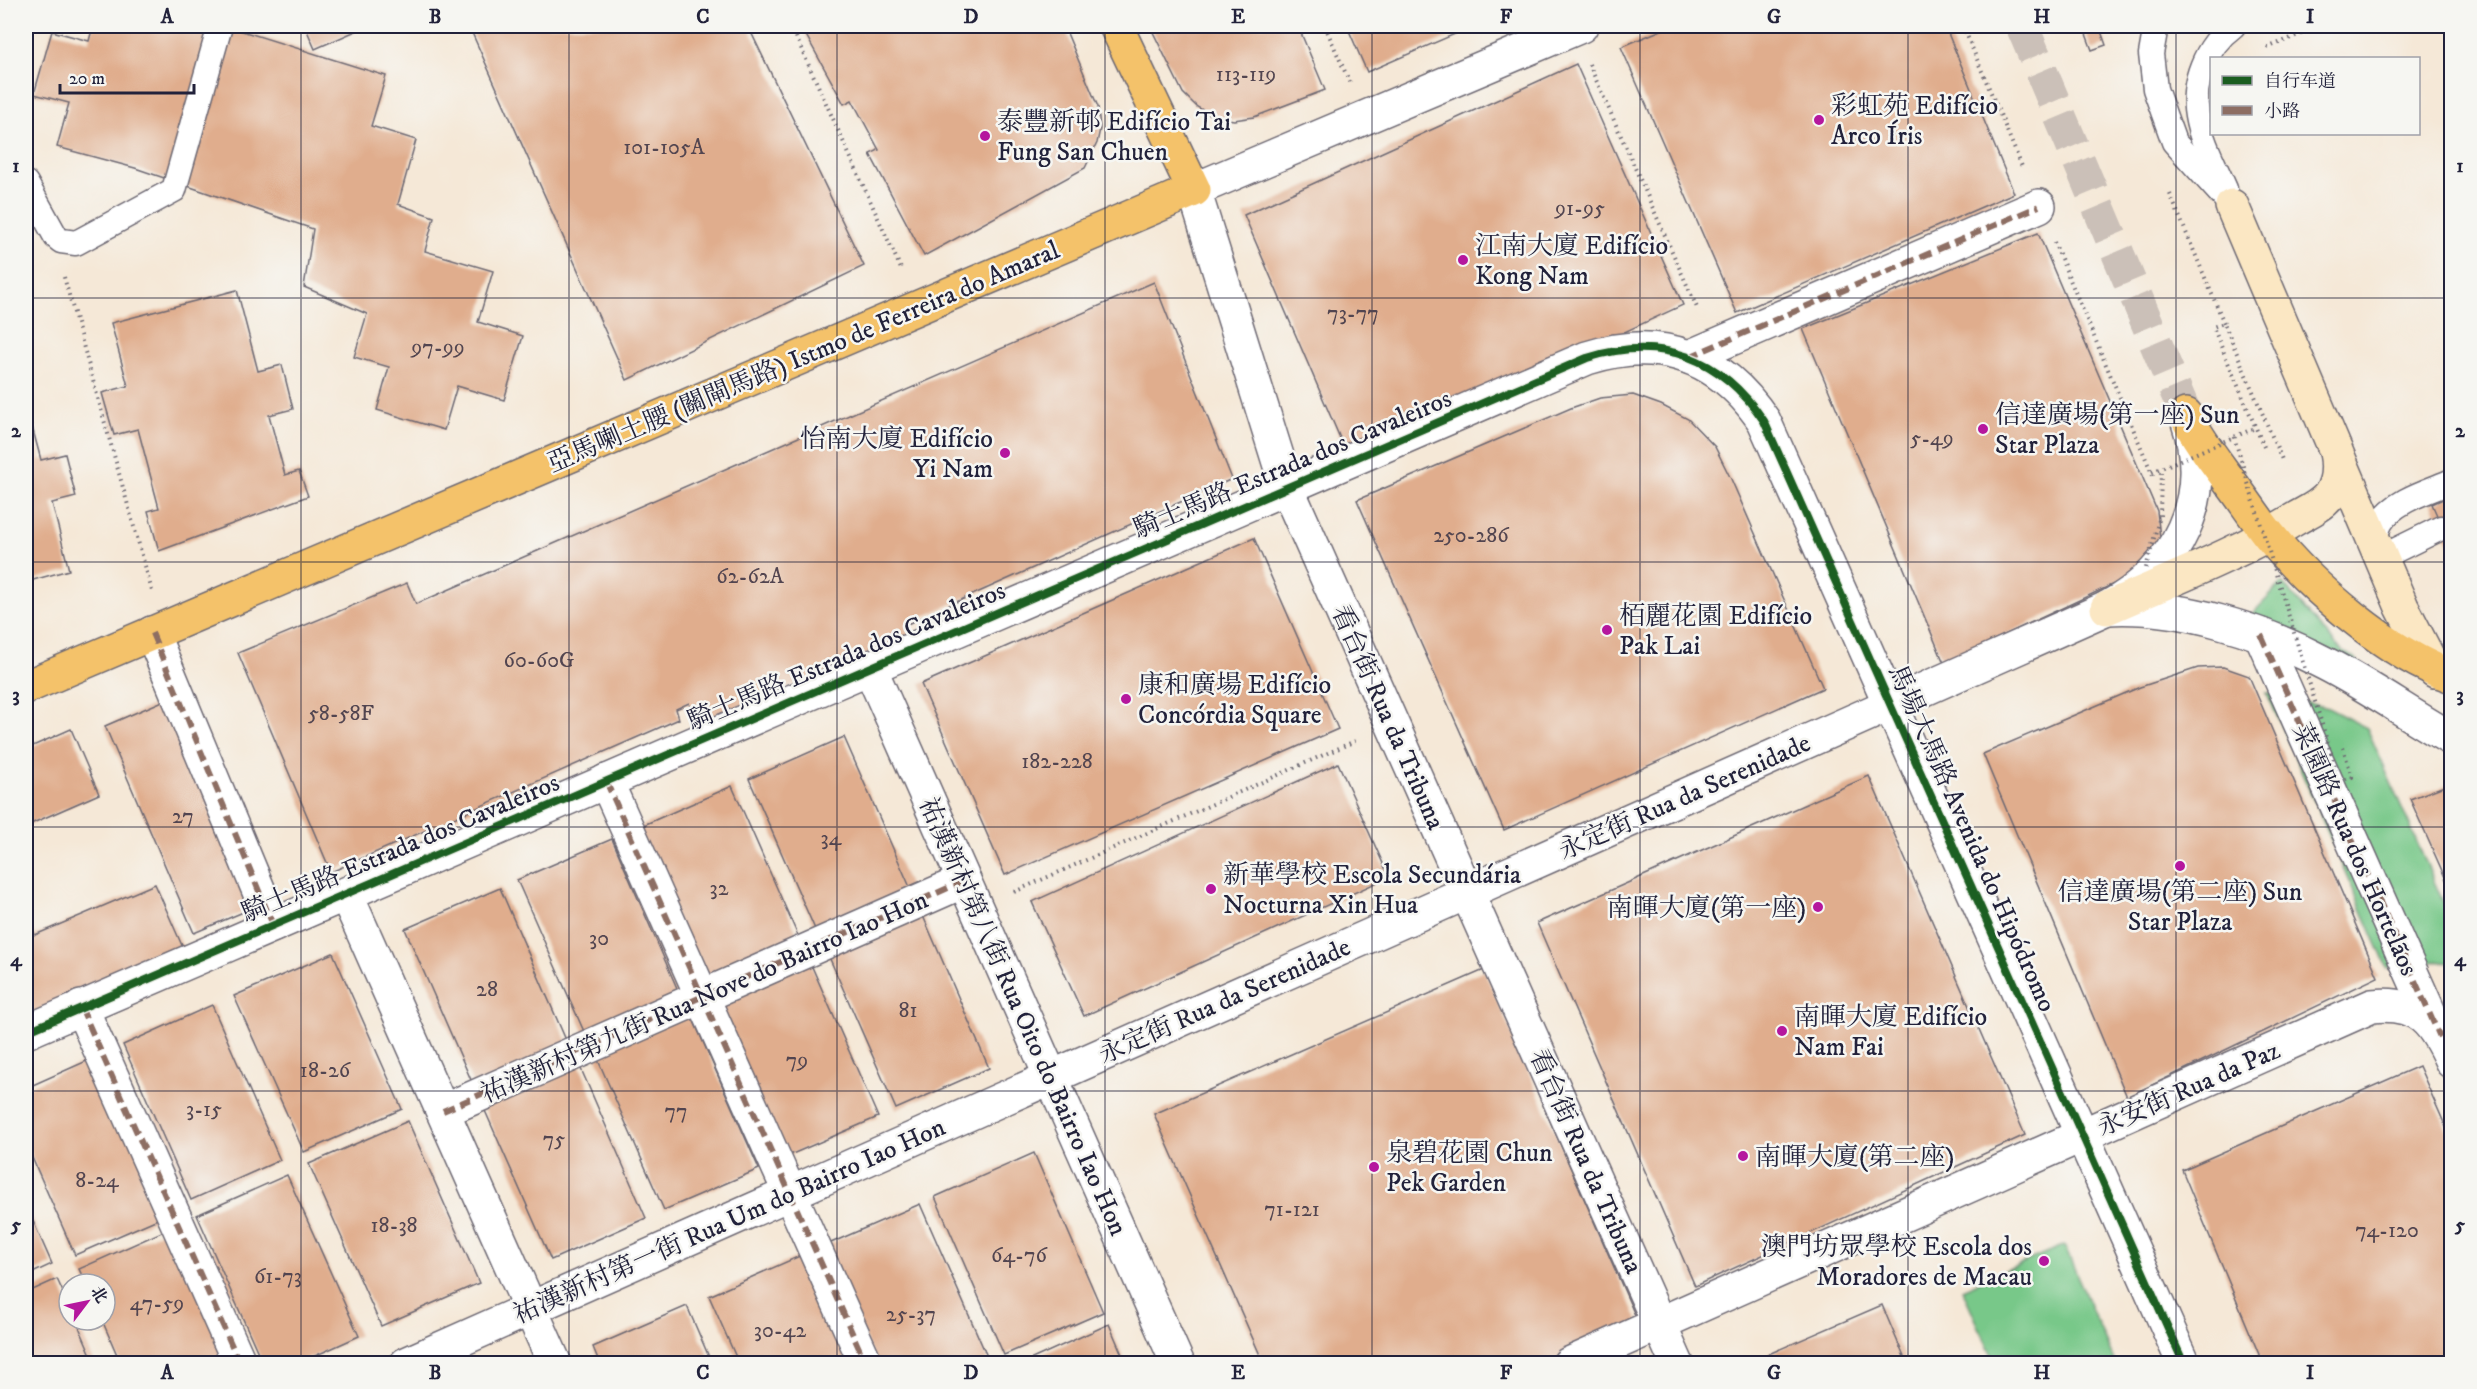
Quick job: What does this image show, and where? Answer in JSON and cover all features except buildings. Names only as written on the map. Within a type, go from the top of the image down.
[{"type":"main road","points":[[1116,26],[1194,190]]},
{"type":"main road","name":"亞馬喇土腰 (關閘馬路) Istmo de Ferreira do Amaral","points":[[26,687],[1194,190]]},
{"type":"main road","points":[[2232,206],[2402,607],[2446,679]]},
{"type":"main road","points":[[2186,415],[2199,439],[2269,535],[2290,558],[2363,625],[2446,679]]},
{"type":"main road","points":[[2107,608],[2269,535],[2315,508],[2328,497],[2336,482],[2338,474],[2336,450]]},
{"type":"street","name":"亞馬喇土腰 (關閘馬路) Istmo de Ferreira do Amaral","points":[[1194,190],[1581,26]]},
{"type":"street","name":"看台街 Rua da Tribuna","points":[[1194,190],[1287,488],[1677,1364]]},
{"type":"street","points":[[1702,352],[2039,206]]},
{"type":"street","name":"騎士馬路 Estrada dos Cavaleiros","points":[[26,1032],[1598,355],[1631,348],[1702,352]]},
{"type":"street","name":"馬場大馬路 Avenida do Hipódromo","points":[[1702,352],[1718,371],[1751,402],[1764,421],[2184,1364]]},
{"type":"street","name":"永定街 Rua da Serenidade","points":[[1051,1077],[2107,608],[2138,589],[2156,573],[2180,538],[2194,498],[2196,474],[2195,450],[2186,415]]},
{"type":"street","points":[[2107,608],[2154,610],[2190,616],[2261,635],[2328,665],[2451,739]]},
{"type":"street","points":[[157,631],[273,925]]},
{"type":"street","name":"菜園路 Rua dos Hortelãos","points":[[2261,635],[2325,765],[2446,1049]]},
{"type":"street","name":"祐漢新村第八街 Rua Oito do Bairro Iao Hon","points":[[870,668],[1178,1364]]},
{"type":"street","points":[[606,782],[866,1364]]},
{"type":"street","points":[[346,894],[555,1364]]},
{"type":"street","name":"祐漢新村第九街 Rua Nove do Bairro Iao Hon","points":[[443,1111],[702,996],[971,894]]},
{"type":"street","name":"永安街 Rua da Paz","points":[[1569,1364],[2372,1006],[2392,1004],[2412,1010],[2428,1020],[2446,1049]]},
{"type":"street","points":[[81,1007],[240,1364]]},
{"type":"street","name":"祐漢新村第一街 Rua Um do Bairro Iao Hon","points":[[406,1364],[1051,1077]]},
{"type":"lane","points":[[27,188],[51,231],[62,241],[76,243],[174,190],[220,26]]},
{"type":"lane","points":[[2156,26],[2151,54],[2155,89],[2174,142],[2232,206]]},
{"type":"lane","points":[[2232,206],[2200,130],[2196,100],[2197,85],[2207,55],[2216,42],[2233,26]]},
{"type":"lane","points":[[2441,528],[2377,549],[2380,523],[2389,513],[2417,495],[2451,481]]},
{"type":"path","points":[[791,26],[918,307]]},
{"type":"path","points":[[1325,26],[1364,117]]},
{"type":"path","points":[[1963,26],[2180,538]]},
{"type":"path","points":[[2267,48],[2320,26]]},
{"type":"path","points":[[1604,96],[1702,352]]},
{"type":"path","points":[[2174,142],[2152,151],[2283,462]]},
{"type":"path","points":[[51,231],[157,631]]},
{"type":"path","points":[[2224,323],[2213,327],[2264,447]]},
{"type":"path","points":[[2152,472],[2255,428]]},
{"type":"path","points":[[2234,437],[2325,765],[2327,785],[2352,777],[2342,744]]},
{"type":"path","points":[[2146,568],[2160,516],[2161,469]]},
{"type":"path","points":[[971,894],[1392,725]]},
{"type":"green space","points":[[2282,583],[2336,645],[2401,695],[2238,623],[2253,613]]},
{"type":"green space","points":[[2267,693],[2328,708],[2367,728],[2451,920],[2451,963],[2419,961],[2387,968]]},
{"type":"green space","points":[[2064,1245],[2115,1363],[1995,1363],[1962,1289]]},
{"type":"tunnel","points":[[2022,26],[2186,415]]},
{"type":"marked path","points":[[1689,357],[2039,206]]},
{"type":"marked path","points":[[152,633],[273,925]]},
{"type":"marked path","points":[[2261,635],[2440,1037]]},
{"type":"marked path","points":[[606,781],[866,1364]]},
{"type":"marked path","points":[[443,1111],[964,881]]},
{"type":"marked path","points":[[81,1007],[240,1364]]},
{"type":"cycle path","points":[[26,1032],[1587,358],[1614,351],[1640,349],[1664,351],[1687,356],[1709,367],[1729,381],[1764,421],[2184,1364]]},
{"type":"place","name":"彩虹苑 Edifício Arco Íris","points":[[1819,120]]},
{"type":"place","name":"泰豐新邨 Edifício Tai Fung San Chuen","points":[[985,136]]},
{"type":"place","name":"江南大廈 Edifício Kong Nam","points":[[1463,260]]},
{"type":"place","name":"信達廣場(第一座) Sun Star Plaza","points":[[1983,429]]},
{"type":"place","name":"怡南大廈 Edifício Yi Nam","points":[[1005,453]]},
{"type":"place","name":"栢麗花園 Edifício Pak Lai","points":[[1607,630]]},
{"type":"place","name":"康和廣場 Edifício Concórdia Square","points":[[1126,699]]},
{"type":"place","name":"信達廣場(第二座) Sun Star Plaza","points":[[2180,866]]},
{"type":"place","name":"新華學校 Escola Secundária Nocturna Xin Hua","points":[[1211,889]]},
{"type":"place","name":"南暉大廈(第一座)","points":[[1818,907]]},
{"type":"place","name":"南暉大廈 Edifício Nam Fai","points":[[1782,1031]]},
{"type":"place","name":"南暉大廈(第二座)","points":[[1743,1156]]},
{"type":"place","name":"泉碧花園 Chun Pek Garden","points":[[1374,1167]]},
{"type":"place","name":"澳門坊眾學校 Escola dos Moradores de Macau","points":[[2044,1261]]}]
